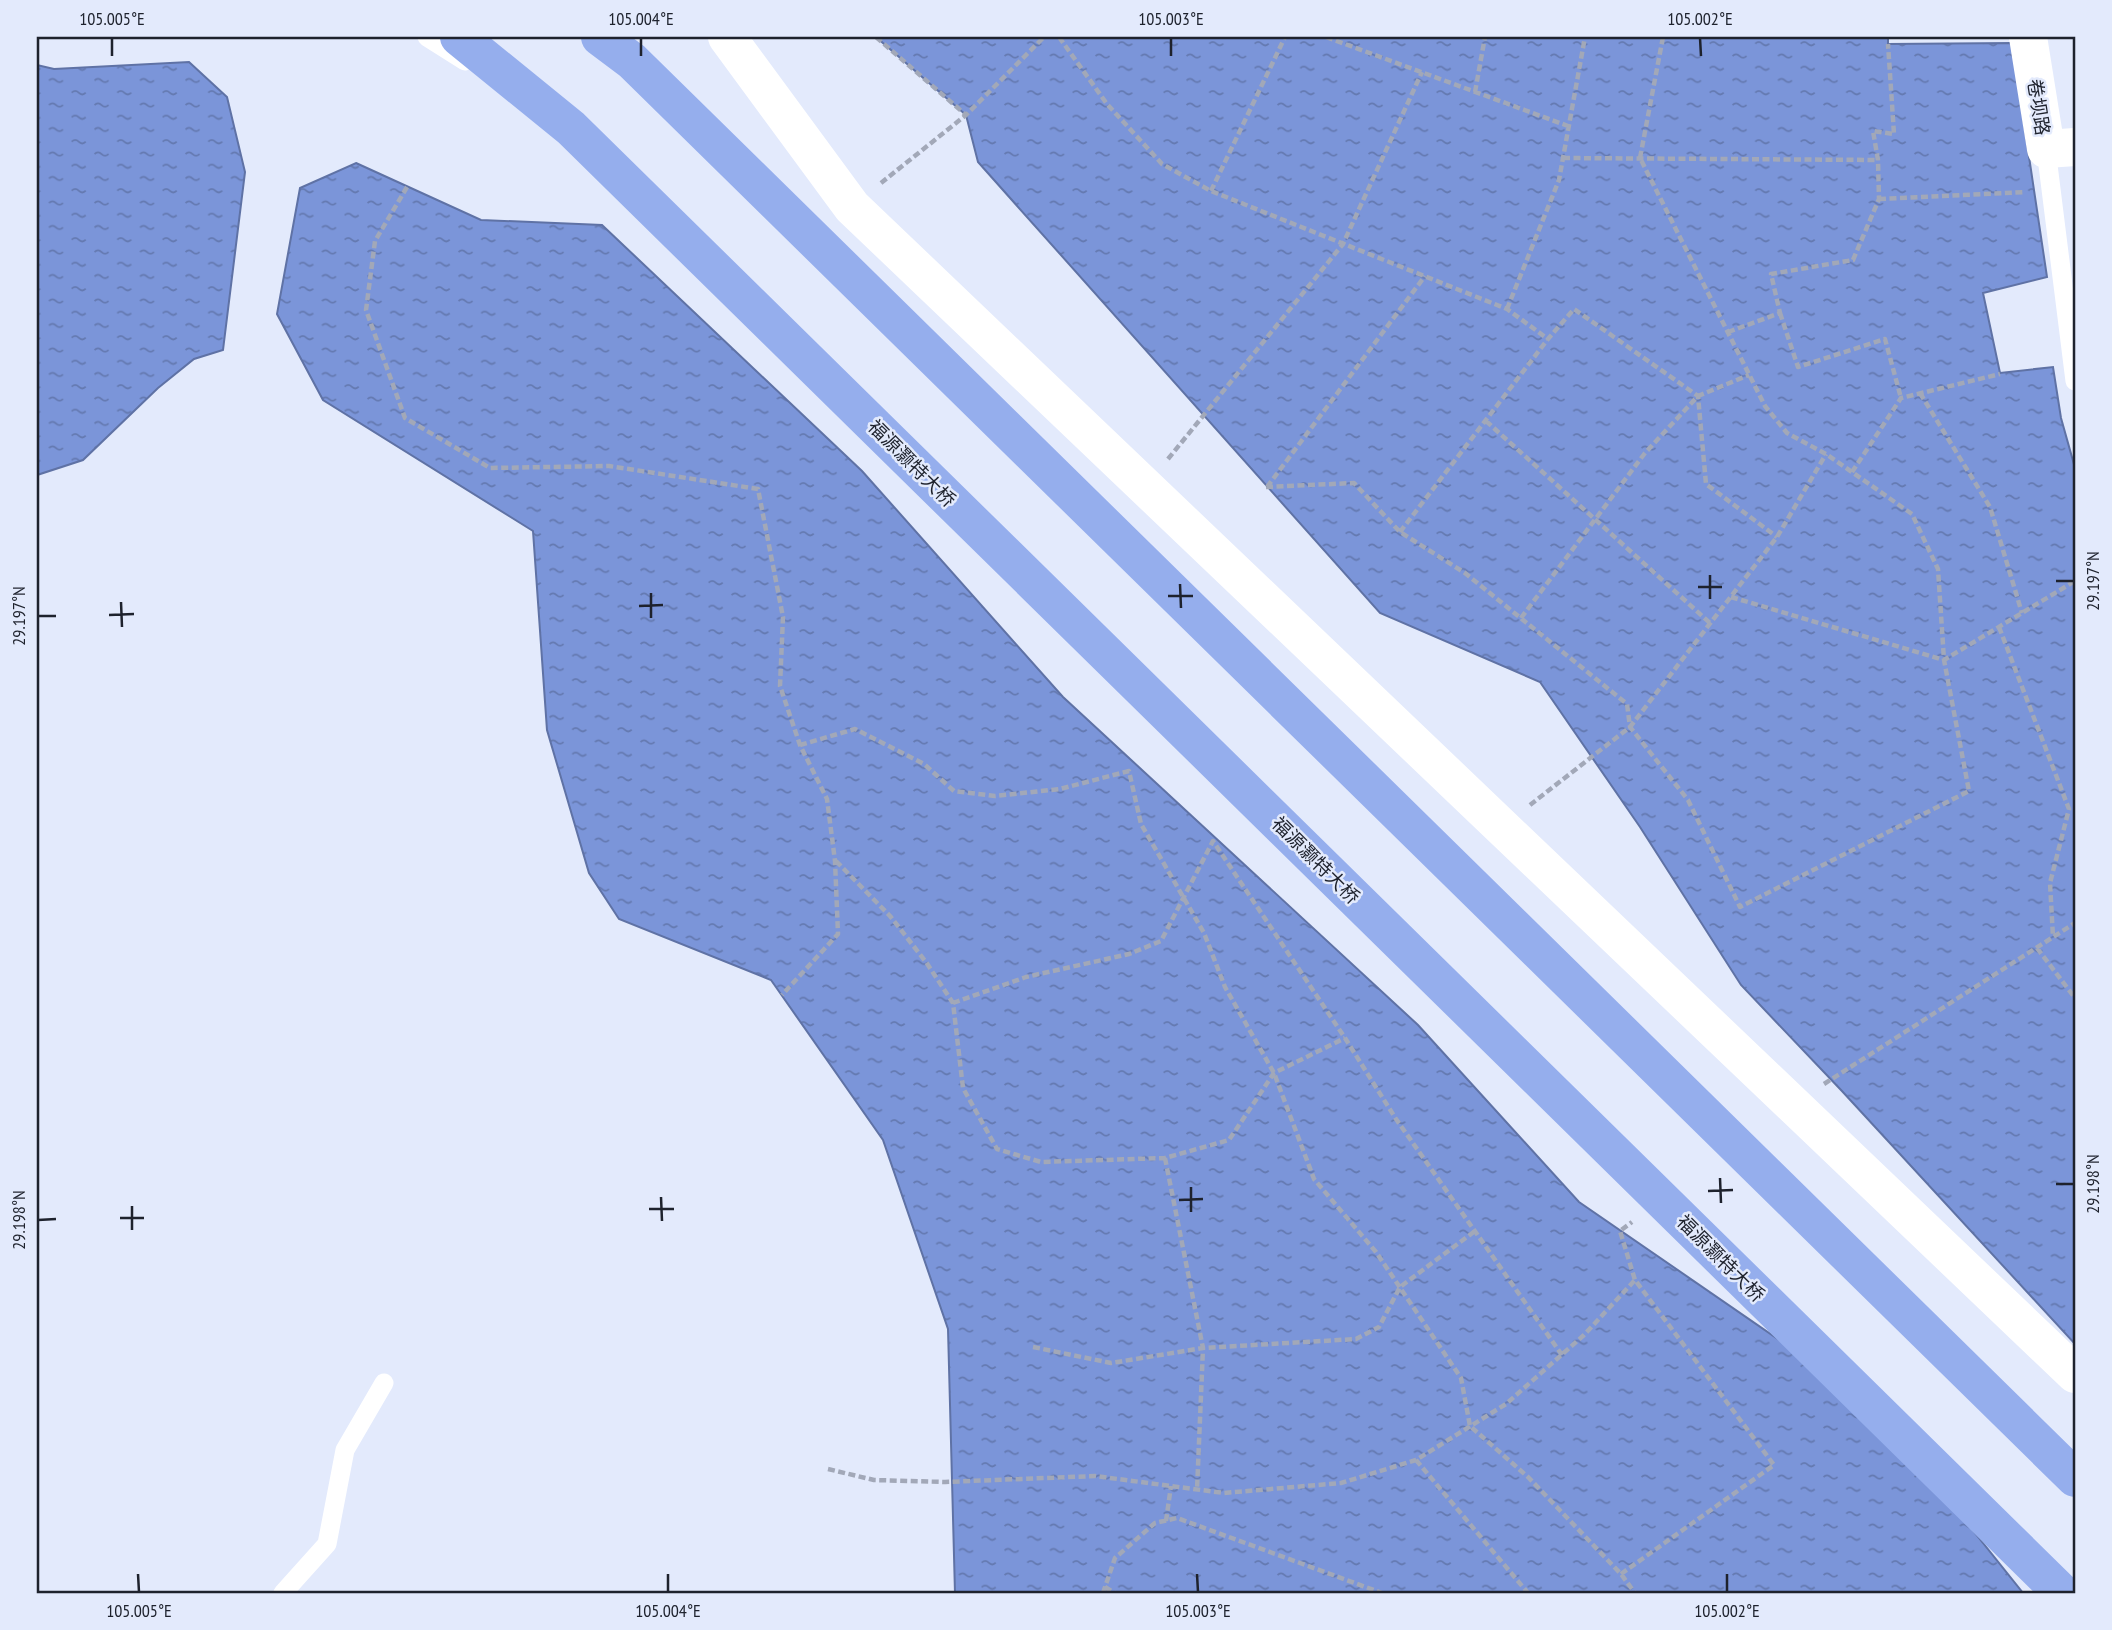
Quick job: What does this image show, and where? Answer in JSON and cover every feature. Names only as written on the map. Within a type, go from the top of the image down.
[{"type":"highway","name":"福源灏特大桥","points":[[459,37],[571,128],[2062,1593]]},
{"type":"highway","points":[[600,37],[619,49],[2075,1478]]},
{"type":"street","points":[[727,37],[852,206],[2075,1374]]},
{"type":"street","name":"卷坝路","points":[[2028,37],[2061,148]]},
{"type":"lane","points":[[427,37],[571,128]]},
{"type":"lane","points":[[2061,148],[2051,191],[2075,381]]},
{"type":"lane","points":[[283,1593],[327,1544],[345,1450],[384,1383]]},
{"type":"path","points":[[876,37],[966,115]]},
{"type":"path","points":[[852,206],[966,115],[1044,37]]},
{"type":"path","points":[[1059,37],[1107,104],[1162,164],[1212,191],[1507,309],[1548,339]]},
{"type":"path","points":[[1212,191],[1286,37]]},
{"type":"path","points":[[1326,37],[1568,127]]},
{"type":"path","points":[[1475,92],[1486,37]]},
{"type":"path","points":[[1507,309],[1559,180],[1585,37]]},
{"type":"path","points":[[1425,276],[1266,487],[1354,483],[1400,532],[1465,573],[1627,704],[1630,727],[1688,800],[1740,907],[1969,791],[1944,660],[1938,569],[1912,514],[1826,454],[1787,433],[1765,406],[1640,158],[1663,37]]},
{"type":"path","points":[[1888,44],[1894,134],[1874,131],[1879,199],[1853,260],[1771,274],[1780,313],[1798,368],[1885,339],[1901,398]]},
{"type":"path","points":[[1146,486],[1343,244],[1422,72]]},
{"type":"path","points":[[1563,158],[1878,160]]},
{"type":"path","points":[[407,187],[375,242],[366,310],[405,418],[490,468],[609,466],[758,489],[783,617],[779,687],[800,745],[827,799],[835,860],[838,934],[782,995]]},
{"type":"path","points":[[1879,199],[2051,191]]},
{"type":"path","points":[[1400,532],[1574,309],[1698,396],[1706,484],[1777,537]]},
{"type":"path","points":[[1728,332],[1780,313]]},
{"type":"path","points":[[1852,472],[1901,398],[2000,374]]},
{"type":"path","points":[[1521,618],[1645,453],[1698,396],[1749,375]]},
{"type":"path","points":[[1920,393],[1990,507],[2022,613]]},
{"type":"path","points":[[1486,421],[1710,623]]},
{"type":"path","points":[[1502,827],[1630,727],[1777,537],[1826,454]]},
{"type":"path","points":[[1731,597],[1944,660],[2075,581]]},
{"type":"path","points":[[1999,626],[2068,809],[2050,883],[2053,937]]},
{"type":"path","points":[[800,745],[855,729],[924,764],[954,791],[995,796],[1060,789],[1129,771],[1141,824],[1204,933],[1225,987],[1274,1073],[1314,1179],[1376,1252],[1461,1378],[1470,1426],[1528,1477],[1621,1573],[1636,1593]]},
{"type":"path","points":[[953,1003],[1026,977],[1129,954],[1161,941],[1213,841],[1396,1119],[1562,1355]]},
{"type":"path","points":[[835,860],[891,916],[953,1003],[963,1088],[997,1149],[1041,1162],[1165,1158],[1229,1140],[1274,1073],[1345,1038]]},
{"type":"path","points":[[2036,948],[2075,998]]},
{"type":"path","points":[[1165,1158],[1203,1348],[1197,1490]]},
{"type":"path","points":[[1032,1347],[1111,1363],[1203,1348],[1356,1339],[1378,1327],[1400,1287],[1475,1231]]},
{"type":"path","points":[[828,1469],[874,1480],[945,1482],[1095,1476],[1224,1493],[1341,1483],[1416,1460],[1506,1404],[1584,1335],[1634,1280],[1774,1465],[1621,1573]]},
{"type":"path","points":[[1416,1460],[1528,1593]]},
{"type":"path","points":[[1166,1521],[1171,1486]]},
{"type":"path","points":[[1103,1593],[1115,1558],[1155,1523],[1177,1518],[1382,1593]]},
{"type":"path","points":[[1105,1587],[1115,1593]]},
{"type":"water","points":[[876,37],[1888,37],[1888,44],[2012,43],[2047,277],[1983,293],[2000,373],[2053,367],[2061,418],[2075,468],[2075,1344],[1741,985],[1640,827],[1540,682],[1380,613],[978,162],[966,115]]},
{"type":"water","points":[[189,62],[227,97],[245,172],[223,350],[194,359],[158,388],[83,460],[37,475],[37,65],[54,69]]},
{"type":"water","points":[[356,163],[481,220],[602,225],[862,471],[1063,697],[1418,1025],[1579,1202],[1791,1348],[1963,1518],[2023,1593],[955,1593],[948,1329],[883,1140],[771,980],[619,919],[589,873],[547,730],[533,531],[323,400],[277,314],[300,188]]}]
